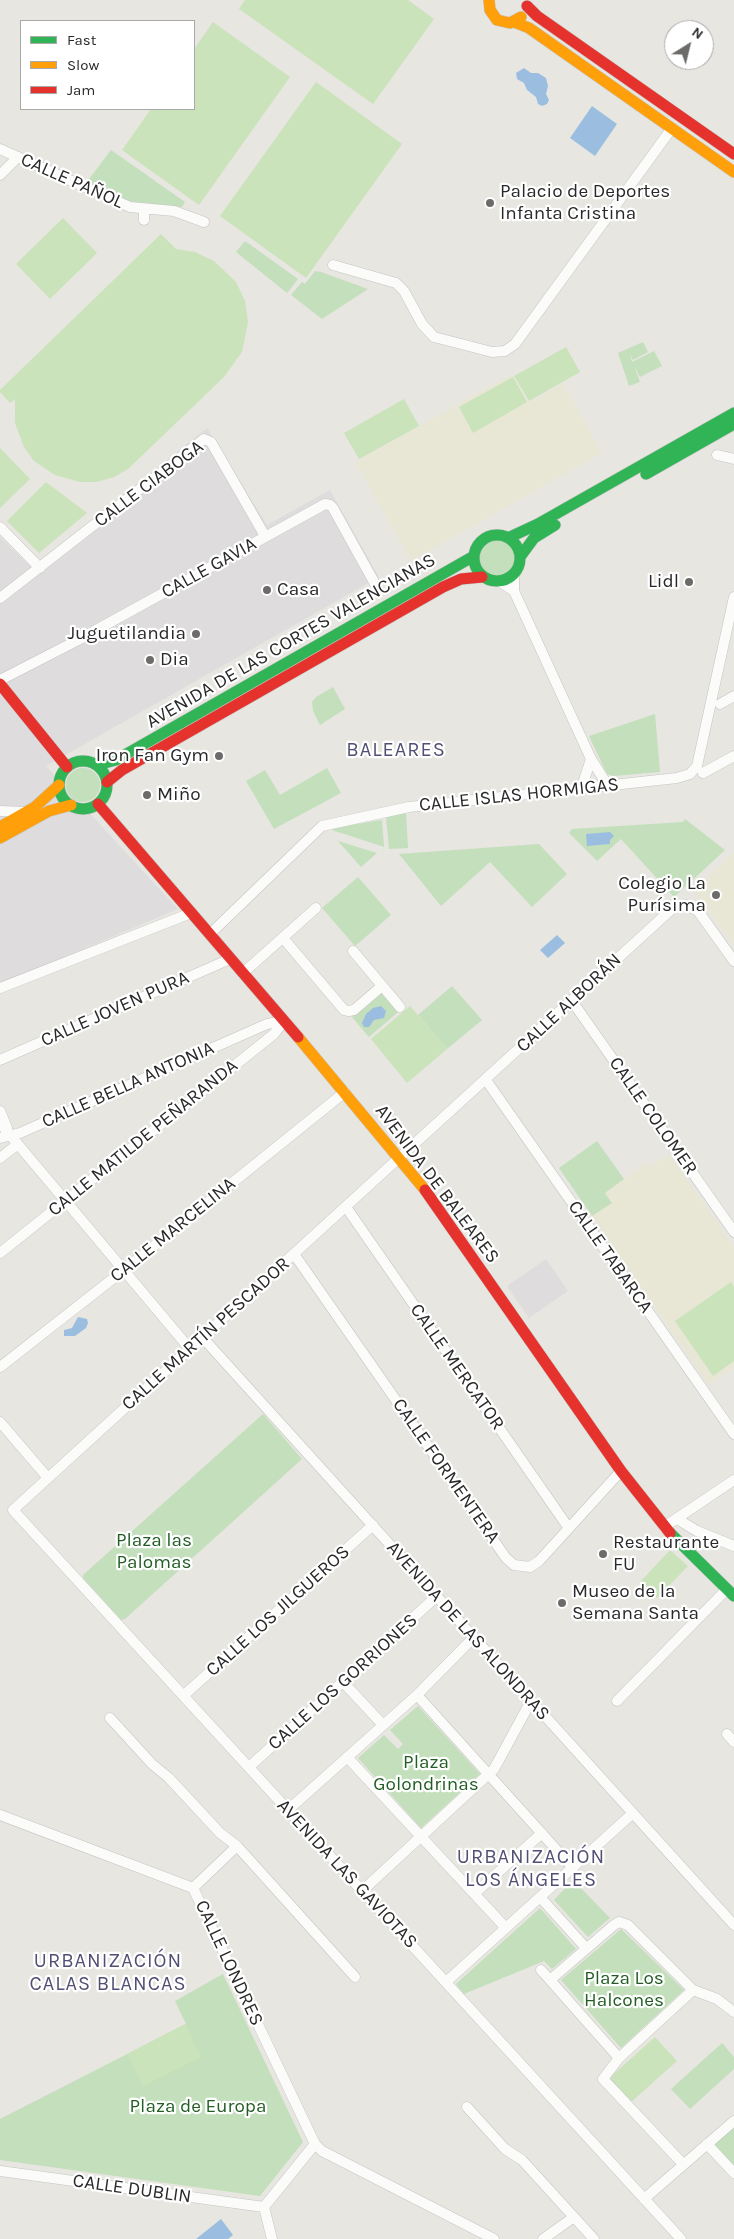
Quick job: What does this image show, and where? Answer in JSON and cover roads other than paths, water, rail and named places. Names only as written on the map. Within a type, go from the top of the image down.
[{"type":"main road","points":[[488,0],[494,17],[505,23],[514,22],[523,16],[526,3]]},
{"type":"main road","points":[[526,3],[537,16],[734,154]]},
{"type":"main road","points":[[514,22],[529,28],[734,172]]},
{"type":"main road","points":[[508,538],[538,524],[734,413]]},
{"type":"main road","points":[[520,557],[516,546],[508,538],[500,536],[486,538],[476,549],[474,564],[482,577],[488,580],[499,581],[508,578],[518,568],[520,557],[530,542],[542,532],[734,424]]},
{"type":"main road","name":"AVENIDA DE LAS CORTES VALENCIANAS","points":[[97,765],[116,760],[474,556]]},
{"type":"main road","name":"AVENIDA DE LAS CORTES VALENCIANAS","points":[[107,782],[122,770],[443,587],[461,579],[482,577]]},
{"type":"main road","points":[[0,684],[67,767]]},
{"type":"main road","points":[[0,827],[43,801],[59,784],[63,772],[72,763],[85,760],[102,769],[107,782],[104,796],[98,804],[85,809],[71,805],[49,811],[0,838]]},
{"type":"main road","points":[[59,784],[61,794],[71,805]]},
{"type":"main road","name":"AVENIDA DE BALEARES","points":[[98,804],[417,1179],[621,1471],[664,1527],[730,1593]]},
{"type":"street","points":[[333,265],[396,284],[404,291],[422,324],[434,337],[492,352],[505,352],[515,344],[526,330],[672,128]]},
{"type":"street","name":"CALLE PAÑOL","points":[[0,149],[144,215],[174,212],[204,222]]},
{"type":"street","points":[[0,175],[18,157]]},
{"type":"street","name":"CALLE CIABOGA","points":[[0,598],[205,439],[211,442],[265,536]]},
{"type":"street","points":[[717,455],[734,459]]},
{"type":"street","name":"CALLE GAVIA","points":[[0,680],[78,640],[323,504],[330,505],[379,591]]},
{"type":"street","points":[[0,527],[40,568]]},
{"type":"street","points":[[514,574],[514,591],[591,759],[608,786]]},
{"type":"street","points":[[499,581],[514,591]]},
{"type":"street","name":"CALLE ISLAS HORMIGAS","points":[[210,934],[322,826],[409,808],[684,777],[697,766],[734,597]]},
{"type":"street","points":[[720,704],[734,696]]},
{"type":"street","points":[[703,773],[734,756]]},
{"type":"street","points":[[581,789],[591,759]]},
{"type":"street","points":[[0,811],[26,812]]},
{"type":"street","name":"CALLE ALBORÁN","points":[[400,1159],[674,907],[680,905],[692,907],[698,911],[734,962]]},
{"type":"street","points":[[243,973],[316,908]]},
{"type":"street","points":[[0,988],[191,913]]},
{"type":"street","points":[[283,938],[344,1010],[349,1012],[354,1010],[382,986]]},
{"type":"street","points":[[353,951],[400,1007]]},
{"type":"street","name":"CALLE JOVEN PURA","points":[[0,1060],[230,959]]},
{"type":"street","name":"CALLE COLOMER","points":[[572,1001],[734,1232]]},
{"type":"street","name":"CALLE BELLA ANTONIA","points":[[5,1136],[19,1133],[267,1024],[284,1021]]},
{"type":"street","name":"CALLE MATILDE PEÑARANDA","points":[[0,1253],[274,1034],[284,1021]]},
{"type":"street","name":"CALLE TABARCA","points":[[486,1080],[734,1434]]},
{"type":"street","name":"CALLE MARCELINA","points":[[0,1367],[124,1270],[344,1092]]},
{"type":"street","points":[[0,1111],[5,1136]]},
{"type":"street","points":[[0,1123],[5,1136],[18,1144],[190,1349]]},
{"type":"street","points":[[0,1158],[18,1144]]},
{"type":"street","name":"CALLE MARTÍN PESCADOR","points":[[13,1510],[400,1159]]},
{"type":"street","name":"CALLE MERCATOR","points":[[346,1207],[568,1527]]},
{"type":"street","name":"CALLE FORMENTERA","points":[[294,1254],[510,1562],[519,1567],[535,1565],[621,1471]]},
{"type":"street","name":"AVENIDA DE LAS ALONDRAS","points":[[203,1338],[734,1925]]},
{"type":"street","points":[[0,1422],[48,1478]]},
{"type":"street","points":[[664,1527],[734,1480]]},
{"type":"street","name":"AVENIDA LAS GAVIOTAS","points":[[13,1510],[681,2239]]},
{"type":"street","points":[[677,1519],[697,1531],[734,1546]]},
{"type":"street","name":"CALLE LOS JILGUEROS","points":[[183,1696],[373,1526]]},
{"type":"street","points":[[617,1701],[730,1593]]},
{"type":"street","name":"CALLE LOS GORRIONES","points":[[249,1767],[437,1596]]},
{"type":"street","points":[[288,1810],[417,1695],[474,1637]]},
{"type":"street","points":[[343,1682],[383,1725]]},
{"type":"street","points":[[417,1695],[573,1868]]},
{"type":"street","points":[[362,1890],[494,1769],[531,1701]]},
{"type":"street","points":[[110,1718],[220,1833],[237,1846],[355,1977]]},
{"type":"street","points":[[726,1734],[734,1742]]},
{"type":"street","points":[[348,1757],[506,1928]]},
{"type":"street","points":[[446,1982],[633,1814]]},
{"type":"street","name":"CALLE LONDRES","points":[[0,1815],[194,1888],[315,2144]]},
{"type":"street","points":[[474,1894],[542,1834]]},
{"type":"street","points":[[194,1888],[237,1846]]},
{"type":"street","points":[[540,1897],[586,1948]]},
{"type":"street","points":[[550,1980],[616,1923],[626,1923],[693,1990],[717,1999],[734,2012]]},
{"type":"street","points":[[542,1970],[619,2058]]},
{"type":"street","points":[[683,2164],[603,2080],[619,2058],[693,1990]]},
{"type":"street","points":[[467,2107],[505,2149],[522,2160],[594,2239]]},
{"type":"street","points":[[644,2199],[734,2121]]},
{"type":"street","points":[[272,2239],[264,2207],[315,2144],[322,2151],[494,2239]]},
{"type":"street","points":[[707,2144],[734,2174]]},
{"type":"street","name":"CALLE DUBLIN","points":[[0,2171],[264,2207]]},
{"type":"street","points":[[543,2239],[574,2217]]},
{"type":"water","points":[[524,68],[531,73],[538,73],[546,78],[548,86],[546,94],[549,100],[547,104],[542,106],[538,104],[536,97],[527,90],[524,83],[517,79],[516,73]]},
{"type":"water","points":[[592,106],[617,124],[595,156],[570,138]]},
{"type":"water","points":[[610,832],[614,836],[610,840],[610,844],[587,846],[586,834]]},
{"type":"water","points":[[557,935],[565,943],[548,958],[540,950]]},
{"type":"water","points":[[381,1006],[386,1011],[384,1018],[374,1020],[369,1027],[364,1027],[362,1023],[366,1014],[373,1008]]},
{"type":"water","points":[[78,1317],[87,1319],[86,1328],[75,1336],[64,1336],[64,1330],[72,1328]]},
{"type":"water","points":[[221,2219],[233,2235],[228,2239],[196,2239]]},
{"type":"place","name":"Palacio de Deportes Infanta Cristina","points":[[490,203]]},
{"type":"place","name":"Lidl","points":[[689,582]]},
{"type":"place","name":"Casa","points":[[267,590]]},
{"type":"place","name":"Juguetilandia","points":[[196,634]]},
{"type":"place","name":"Dia","points":[[150,660]]},
{"type":"place","name":"Iron Fan Gym","points":[[219,756]]},
{"type":"place","name":"Miño","points":[[147,795]]},
{"type":"place","name":"Colegio La Purísima","points":[[716,895]]},
{"type":"place","name":"Restaurante FU","points":[[603,1554]]},
{"type":"place","name":"Museo de la Semana Santa","points":[[562,1603]]},
{"type":"district","name":"BALEARES","points":[[396,750]]},
{"type":"district","name":"URBANIZACIÓN LOS ÁNGELES","points":[[531,1868]]},
{"type":"district","name":"URBANIZACIÓN CALAS BLANCAS","points":[[108,1972]]},
{"type":"park label","name":"Plaza las Palomas","points":[[154,1552]]},
{"type":"park label","name":"Plaza Golondrinas","points":[[426,1774]]},
{"type":"park label","name":"Plaza Los Halcones","points":[[624,1990]]},
{"type":"park label","name":"Plaza de Europa","points":[[198,2107]]}]
